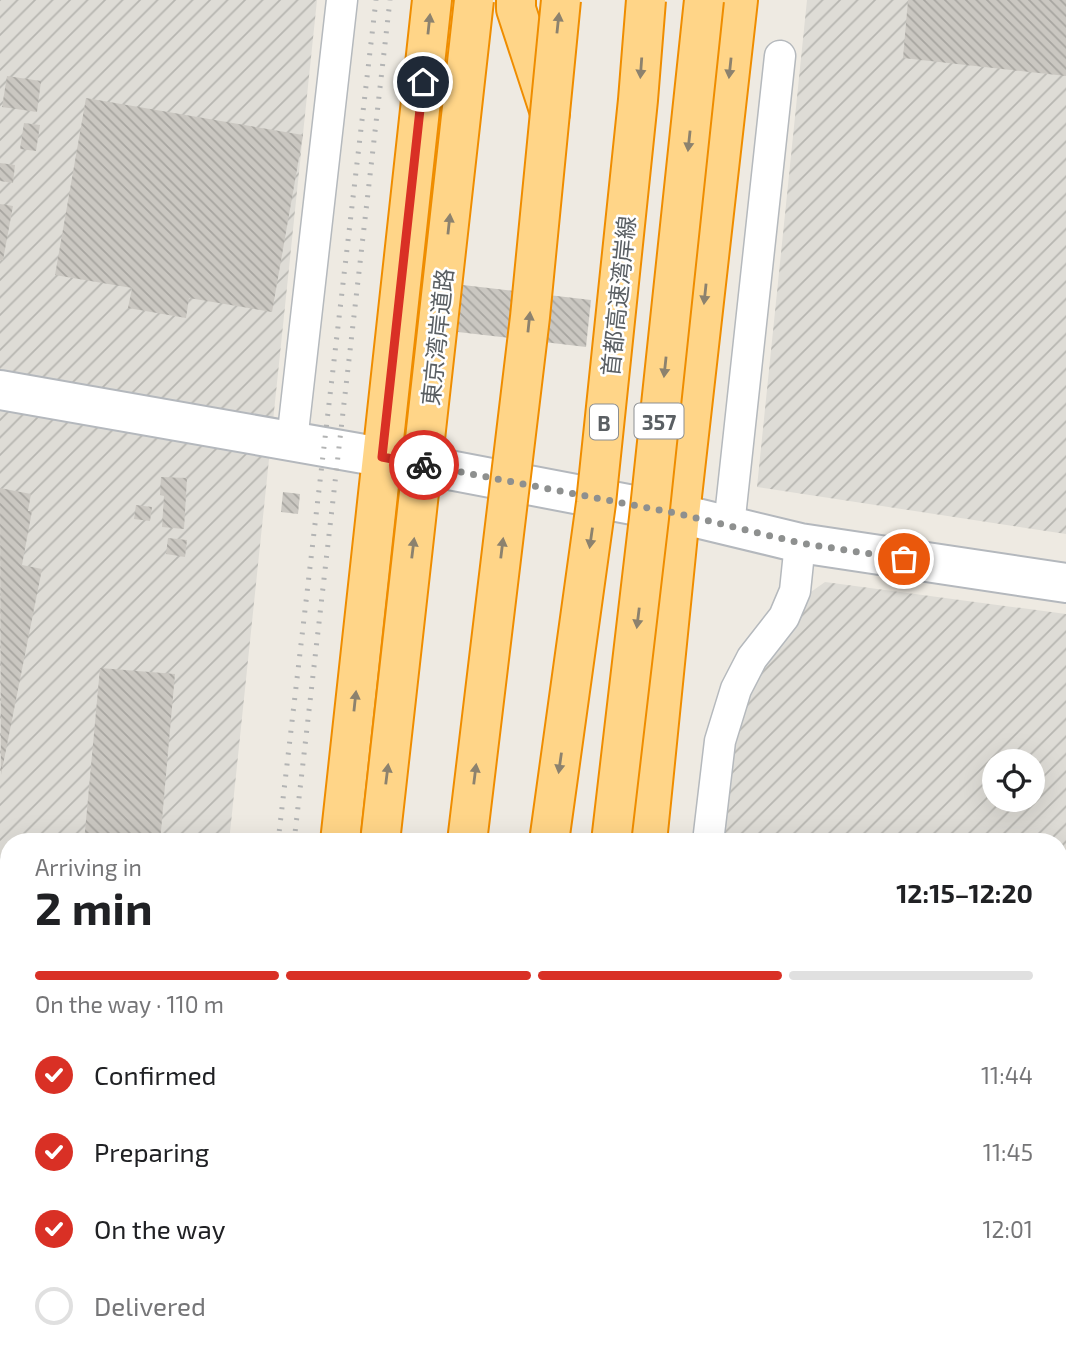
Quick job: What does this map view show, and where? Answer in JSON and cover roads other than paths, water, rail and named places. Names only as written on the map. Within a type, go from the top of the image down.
[{"type":"highway","name":"東京湾岸道路","points":[[341,833],[432,0]]},
{"type":"highway","name":"東京湾岸道路","points":[[381,833],[474,0]]},
{"type":"highway","points":[[516,0],[516,9],[550,113]]},
{"type":"highway","points":[[468,833],[530,317],[561,0]]},
{"type":"highway","name":"首都高速湾岸線","points":[[550,833],[596,503],[646,0]]},
{"type":"highway","name":"357","points":[[612,833],[649,518],[704,0]]},
{"type":"highway","name":"357","points":[[648,833],[680,514],[738,0]]},
{"type":"street","points":[[292,441],[342,0]]},
{"type":"street","points":[[729,526],[780,56]]},
{"type":"street","points":[[0,390],[382,457],[680,514],[800,543],[1066,583]]},
{"type":"street","points":[[709,833],[720,741],[736,690],[752,658],[783,617],[795,591],[800,543]]},
{"type":"railway","points":[[279,833],[376,0]]},
{"type":"railway","points":[[295,833],[390,0]]}]
